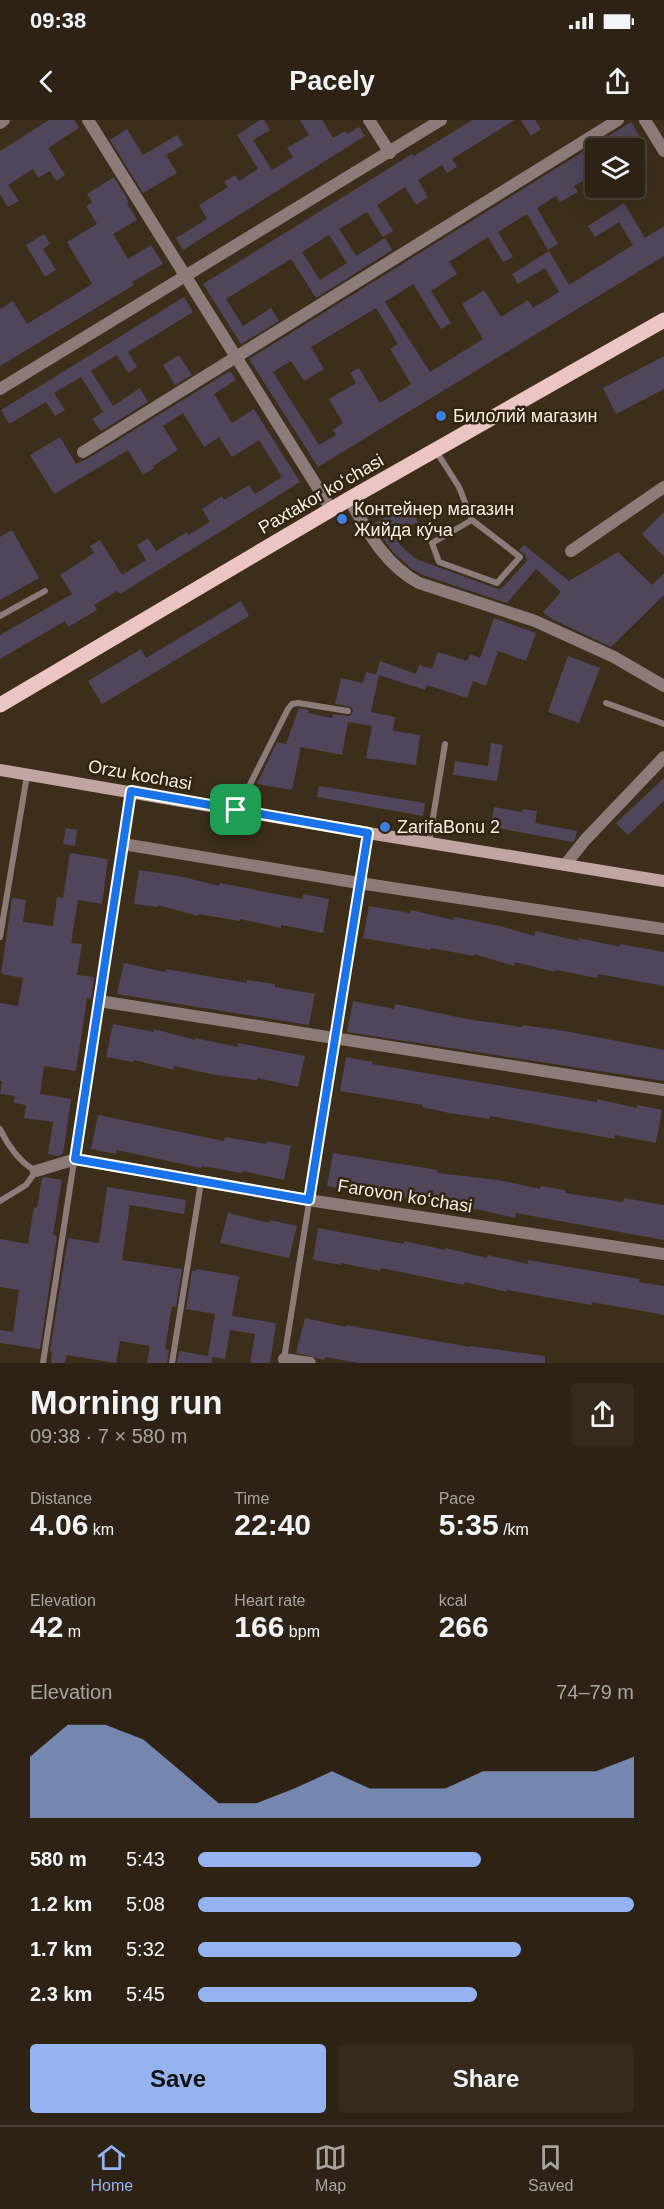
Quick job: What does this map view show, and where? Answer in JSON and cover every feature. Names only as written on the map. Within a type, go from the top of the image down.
[{"type":"main road","name":"Paxtakor koʻchasi","points":[[0,705],[349,499],[661,326]]},
{"type":"main road","name":"Orzu kochasi","points":[[0,770],[664,881]]},
{"type":"street","points":[[0,123],[4,120]]},
{"type":"street","points":[[88,120],[332,509]]},
{"type":"street","points":[[369,120],[390,153]]},
{"type":"street","points":[[0,389],[441,120]]},
{"type":"street","points":[[83,452],[618,120]]},
{"type":"street","points":[[645,120],[664,151]]},
{"type":"street","points":[[571,551],[664,487]]},
{"type":"street","points":[[349,499],[369,535],[387,559],[410,578],[419,583],[535,621],[614,657],[664,686]]},
{"type":"street","points":[[565,865],[585,840],[664,757]]},
{"type":"street","points":[[123,844],[359,883],[664,929]]},
{"type":"street","points":[[99,1001],[664,1090]]},
{"type":"street","name":"Farovon koʻchasi","points":[[36,1171],[75,1159],[309,1200],[664,1254]]},
{"type":"street","points":[[284,1361],[310,1363]]},
{"type":"lane","points":[[435,450],[459,487],[472,520],[520,557],[497,583],[439,562],[432,543],[472,520]]},
{"type":"lane","points":[[0,616],[45,591]]},
{"type":"lane","points":[[606,703],[664,723]]},
{"type":"lane","points":[[236,810],[292,704],[348,711]]},
{"type":"lane","points":[[429,842],[445,744]]},
{"type":"lane","points":[[0,937],[27,774]]},
{"type":"lane","points":[[43,1363],[131,791]]},
{"type":"lane","points":[[284,1361],[368,833]]},
{"type":"lane","points":[[0,1129],[4,1138],[27,1167],[36,1171],[26,1185],[0,1201]]},
{"type":"lane","points":[[172,1363],[201,1182]]},
{"type":"building","points":[[49,120],[74,120],[79,128],[48,148],[65,175],[56,181],[50,171],[38,178],[33,169],[8,185],[19,201],[8,207],[0,194],[0,151]]},
{"type":"building","points":[[260,120],[264,120],[270,130],[253,140],[272,170],[293,157],[287,148],[309,135],[300,120],[322,120],[333,138],[359,127],[365,136],[183,250],[176,238],[207,219],[199,205],[228,187],[224,182],[235,175],[239,181],[258,169],[237,135]]},
{"type":"building","points":[[472,120],[515,120],[452,159],[457,167],[447,173],[442,165],[418,180],[428,197],[416,205],[405,187],[377,205],[393,231],[383,237],[367,212],[339,229],[356,256],[385,238],[392,250],[316,298],[291,259],[226,299],[243,326],[271,308],[279,321],[241,344],[203,284],[412,154],[414,156]],"holes":[[[329,235],[347,263],[320,280],[302,252]]]},
{"type":"building","points":[[521,120],[535,120],[541,129],[531,136]]},
{"type":"building","points":[[631,122],[641,138],[605,138]]},
{"type":"building","points":[[127,129],[143,155],[177,135],[183,145],[166,155],[177,173],[143,193],[110,140]]},
{"type":"building","points":[[585,151],[585,180],[574,186],[578,192],[560,202],[556,196],[537,208],[558,244],[548,250],[527,214],[498,232],[513,257],[503,262],[488,237],[449,262],[457,274],[431,291],[451,323],[441,329],[413,284],[385,302],[430,372],[483,339],[462,304],[484,290],[501,317],[528,300],[533,308],[559,292],[545,268],[518,284],[512,274],[549,251],[569,285],[633,245],[619,222],[595,237],[588,226],[624,203],[645,238],[664,226],[664,256],[318,467],[249,359]],"holes":[[[376,308],[398,344],[390,349],[411,384],[380,403],[359,368],[350,373],[356,383],[329,399],[343,423],[333,430],[336,435],[319,445],[273,372],[291,361],[304,381],[324,369],[311,347]]]},
{"type":"building","points":[[114,177],[137,220],[113,234],[128,259],[151,245],[163,264],[132,282],[134,285],[0,366],[0,309],[13,301],[27,324],[92,284],[67,242],[97,224],[86,206],[92,202],[87,194]]},
{"type":"building","points":[[44,234],[50,244],[43,249],[56,270],[45,277],[26,245]]},
{"type":"building","points":[[184,297],[193,312],[128,352],[137,367],[128,373],[117,355],[91,371],[113,406],[140,388],[148,402],[101,431],[92,419],[103,412],[81,377],[54,393],[65,410],[55,416],[46,402],[9,424],[1,410]]},
{"type":"building","points":[[179,355],[192,375],[175,385],[163,365]]},
{"type":"building","points":[[664,356],[664,389],[616,414],[603,388]]},
{"type":"building","points":[[230,371],[236,380],[214,394],[232,423],[254,409],[300,482],[120,594],[117,591],[94,605],[97,610],[68,627],[65,621],[0,659],[0,635],[72,594],[60,575],[94,553],[90,546],[100,540],[122,575],[146,560],[137,545],[148,538],[156,551],[187,532],[188,535],[210,522],[202,509],[222,496],[224,500],[249,485],[255,494],[282,477],[259,440],[232,457],[219,437],[204,447],[183,413],[163,426],[178,450],[143,475],[128,450],[54,494],[30,455],[60,437],[76,464]]},
{"type":"building","points":[[409,505],[418,522],[392,535],[404,549],[416,559],[495,588],[501,589],[527,561],[525,555],[519,550],[524,545],[569,581],[618,552],[652,585],[664,573],[664,595],[611,647],[552,619],[543,612],[561,592],[536,569],[507,603],[423,575],[412,569],[393,552],[373,524]]},
{"type":"building","points":[[664,512],[664,557],[642,534]]},
{"type":"building","points":[[12,530],[39,578],[0,600],[0,537]]},
{"type":"building","points":[[241,601],[249,616],[102,704],[88,681],[141,649],[146,658]]},
{"type":"building","points":[[494,618],[536,633],[526,661],[498,651],[486,686],[473,681],[467,698],[427,685],[425,690],[376,674],[380,661],[416,674],[419,665],[432,669],[438,652],[467,661],[470,654],[480,658]]},
{"type":"building","points":[[568,656],[600,668],[579,723],[548,712]]},
{"type":"building","points":[[366,672],[379,675],[371,712],[395,717],[393,731],[420,735],[416,765],[366,758],[372,726],[348,722],[342,755],[301,747],[292,790],[257,784],[277,742],[286,744],[299,708],[309,710],[308,713],[332,718],[333,714],[350,716],[353,711],[351,707],[335,704],[341,678],[363,683]]},
{"type":"building","points":[[491,743],[503,745],[497,781],[453,775],[455,761],[488,766]]},
{"type":"building","points":[[664,778],[664,801],[628,835],[616,823]]},
{"type":"building","points":[[319,786],[425,803],[423,816],[317,797]]},
{"type":"building","points":[[494,807],[522,812],[523,809],[537,811],[535,823],[577,831],[575,839],[573,842],[491,827]]},
{"type":"building","points":[[66,828],[77,830],[75,846],[63,844]]},
{"type":"building","points":[[70,853],[108,859],[102,904],[78,900],[71,943],[82,944],[77,975],[94,977],[91,999],[87,998],[76,1071],[44,1066],[40,1094],[71,1099],[63,1154],[58,1156],[48,1154],[53,1122],[24,1118],[26,1105],[14,1103],[15,1096],[0,1094],[2,1081],[0,1081],[0,1003],[18,1006],[23,978],[1,974],[12,898],[26,900],[23,922],[53,926],[57,897],[63,898]]},
{"type":"building","points":[[139,870],[302,899],[303,894],[329,899],[323,933],[281,925],[281,928],[240,919],[240,921],[198,914],[198,916],[158,905],[158,907],[134,904]]},
{"type":"building","points":[[369,906],[410,913],[411,910],[453,920],[454,917],[500,926],[534,936],[536,931],[578,941],[579,938],[620,947],[620,944],[664,952],[664,986],[598,974],[597,978],[556,970],[555,972],[515,962],[514,966],[474,954],[474,956],[431,948],[431,950],[363,938]]},
{"type":"building","points":[[124,963],[165,972],[166,969],[247,983],[247,980],[275,984],[275,987],[315,994],[309,1025],[117,994]]},
{"type":"building","points":[[353,1001],[394,1009],[395,1004],[467,1019],[565,1031],[664,1050],[664,1081],[347,1032]]},
{"type":"building","points":[[113,1024],[154,1032],[154,1029],[195,1040],[195,1038],[238,1047],[238,1043],[305,1056],[298,1087],[258,1078],[257,1080],[216,1075],[174,1066],[173,1070],[134,1060],[133,1062],[106,1057]]},
{"type":"building","points":[[346,1057],[373,1062],[372,1064],[597,1102],[597,1099],[637,1108],[637,1105],[662,1110],[656,1143],[615,1135],[614,1139],[490,1116],[489,1119],[449,1113],[422,1107],[423,1105],[340,1091]]},
{"type":"building","points":[[98,1115],[224,1141],[225,1137],[291,1146],[284,1180],[242,1171],[242,1173],[202,1166],[201,1168],[117,1150],[116,1154],[91,1149]]},
{"type":"building","points":[[333,1153],[438,1170],[437,1173],[499,1180],[540,1189],[541,1186],[565,1190],[565,1193],[623,1202],[624,1198],[664,1205],[664,1240],[516,1213],[515,1218],[481,1210],[410,1201],[410,1199],[327,1186]]},
{"type":"building","points":[[42,1178],[62,1180],[53,1235],[57,1236],[40,1349],[0,1343],[0,1330],[13,1332],[19,1290],[0,1287],[0,1239],[28,1244],[34,1207],[37,1208]]},
{"type":"building","points":[[107,1187],[186,1200],[184,1214],[130,1205],[122,1260],[182,1269],[176,1307],[172,1306],[165,1349],[169,1350],[167,1363],[147,1363],[150,1346],[120,1341],[116,1363],[66,1355],[65,1363],[51,1363],[52,1352],[50,1351],[68,1238],[99,1243]]},
{"type":"building","points":[[228,1213],[269,1223],[270,1220],[297,1226],[289,1258],[220,1243]]},
{"type":"building","points":[[318,1228],[404,1244],[404,1241],[445,1250],[445,1248],[487,1258],[487,1255],[528,1264],[528,1260],[640,1279],[639,1282],[664,1286],[664,1315],[592,1302],[591,1305],[507,1290],[507,1292],[465,1282],[464,1285],[381,1268],[380,1271],[313,1260]]},
{"type":"building","points":[[196,1269],[239,1276],[232,1316],[276,1323],[270,1363],[250,1363],[255,1334],[230,1330],[225,1359],[212,1357],[212,1363],[177,1363],[179,1351],[208,1356],[215,1314],[186,1309],[192,1271]]},
{"type":"building","points":[[305,1318],[470,1347],[545,1356],[545,1363],[358,1363],[325,1357],[324,1360],[296,1353]]},
{"type":"place","name":"Билолий магазин","points":[[441,416]]},
{"type":"place","name":"Контейнер магазин Жийда ку́ча","points":[[342,519]]},
{"type":"place","name":"ZarifaBonu 2","points":[[385,827]]},
{"type":"route","points":[[131,791],[236,810],[368,833],[309,1200],[75,1159],[131,791]]}]
